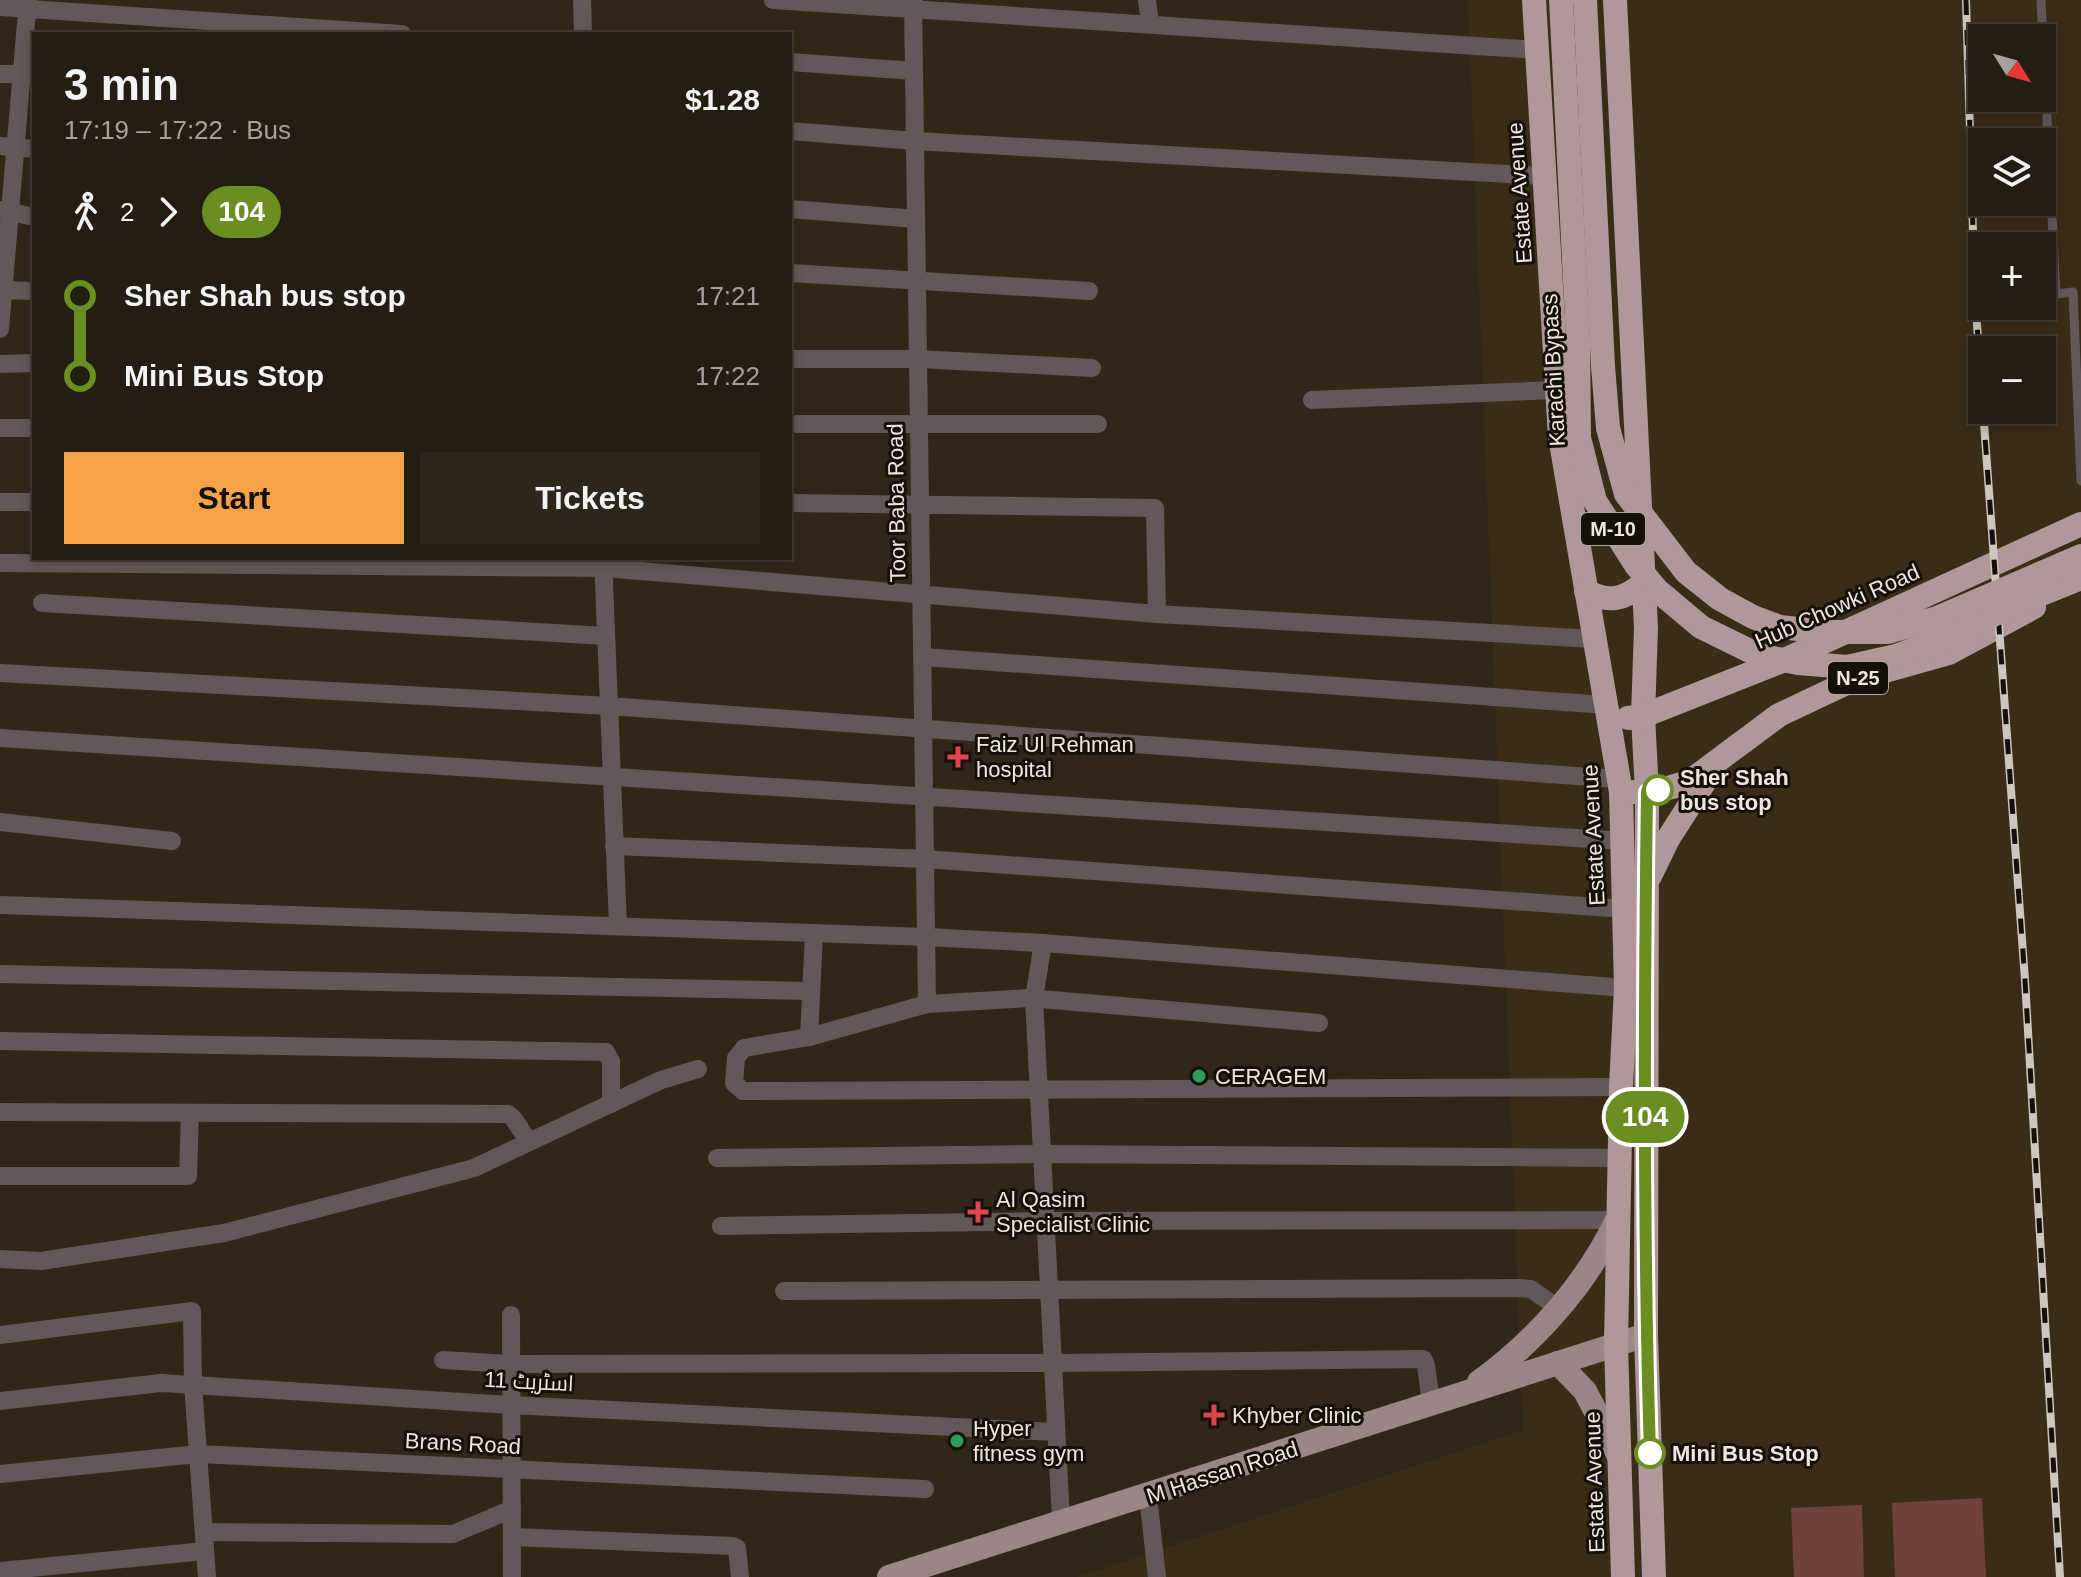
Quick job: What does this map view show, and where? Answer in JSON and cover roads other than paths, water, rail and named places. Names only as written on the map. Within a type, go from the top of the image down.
[{"type":"highway","name":"Estate Avenue","points":[[1534,0],[1560,437],[1620,785],[1624,841],[1626,988],[1617,1220],[1616,1345],[1623,1577]]},
{"type":"highway","name":"Karachi Bypass","points":[[1561,0],[1578,339],[1579,438],[1595,501],[1636,565],[1657,590],[1701,627],[1758,655],[1798,663],[1847,667],[1896,656],[1950,636],[2014,605],[2081,578]]},
{"type":"highway","name":"M-10","points":[[1585,0],[1608,428],[1626,494],[1686,572],[1720,599],[1780,627],[1826,632],[1888,632],[1937,618],[2081,556]]},
{"type":"highway","points":[[1615,0],[1646,641],[1643,716],[1647,792],[1646,1335],[1654,1577]]},
{"type":"highway","name":"Hub Chowki Road","points":[[1608,713],[1643,716],[1782,661],[2081,524]]},
{"type":"highway","points":[[1586,591],[1600,598],[1616,599],[1631,594],[1643,583]]},
{"type":"highway","name":"N-25","points":[[1620,785],[1647,792],[1681,785],[1779,715],[1853,680],[1949,653],[2021,613],[2081,588]]},
{"type":"highway","points":[[1646,884],[1668,839],[1718,761]]},
{"type":"main road","points":[[1464,1393],[1532,1340],[1602,1251],[1617,1220]]},
{"type":"main road","name":"M Hassan Road","points":[[889,1577],[1646,1335]]},
{"type":"main road","points":[[1558,1363],[1585,1391],[1619,1456]]},
{"type":"street","points":[[582,0],[583,32]]},
{"type":"street","points":[[773,0],[913,4],[1150,24],[1536,50]]},
{"type":"street","points":[[1147,0],[1150,24]]},
{"type":"street","points":[[0,329],[5,210],[28,74],[28,3]]},
{"type":"street","points":[[0,7],[28,3],[378,32]]},
{"type":"street","name":"Toor Baba Road","points":[[913,4],[927,1004]]},
{"type":"street","points":[[792,62],[914,71]]},
{"type":"street","points":[[0,74],[28,74]]},
{"type":"street","points":[[792,131],[915,141],[1544,176]]},
{"type":"street","points":[[792,209],[916,219]]},
{"type":"street","points":[[5,210],[32,217]]},
{"type":"street","points":[[792,273],[1089,291]]},
{"type":"street","points":[[2,290],[32,291]]},
{"type":"street","points":[[792,359],[918,359],[1092,368]]},
{"type":"street","points":[[0,364],[32,363]]},
{"type":"street","points":[[1312,400],[1557,390]]},
{"type":"street","points":[[792,424],[1098,424]]},
{"type":"street","points":[[0,428],[32,428]]},
{"type":"street","points":[[0,502],[32,502]]},
{"type":"street","points":[[792,503],[1155,508],[1157,614]]},
{"type":"street","points":[[0,563],[604,563],[922,596],[1157,614],[1594,639]]},
{"type":"street","points":[[604,563],[618,926]]},
{"type":"street","points":[[42,603],[606,636]]},
{"type":"street","points":[[923,657],[1608,713]]},
{"type":"street","points":[[0,673],[609,706],[1620,785]]},
{"type":"street","points":[[0,738],[1624,841]]},
{"type":"street","points":[[0,822],[172,841]]},
{"type":"street","points":[[614,846],[925,859],[1624,909]]},
{"type":"street","points":[[0,905],[926,937],[1043,943],[1626,988]]},
{"type":"street","points":[[809,1037],[814,933]]},
{"type":"street","points":[[1043,943],[1034,998],[1061,1520]]},
{"type":"street","points":[[0,974],[811,991]]},
{"type":"street","points":[[1319,1023],[1034,998],[927,1004],[809,1037],[744,1048],[736,1058],[734,1083],[743,1091],[1621,1087]]},
{"type":"street","points":[[0,1041],[606,1052],[611,1061],[611,1104]]},
{"type":"street","points":[[0,1259],[41,1261],[224,1233],[474,1168],[661,1080],[698,1069]]},
{"type":"street","points":[[0,1112],[508,1114],[529,1142]]},
{"type":"street","points":[[0,1176],[188,1176],[190,1113]]},
{"type":"street","points":[[717,1158],[1042,1154],[1619,1158]]},
{"type":"street","points":[[721,1226],[1045,1221],[1617,1220]]},
{"type":"street","points":[[784,1291],[1520,1288],[1531,1289],[1558,1308]]},
{"type":"street","points":[[0,1335],[192,1311],[193,1384],[207,1577]]},
{"type":"street","points":[[511,1315],[511,1577]]},
{"type":"street","points":[[443,1360],[511,1364],[1423,1359],[1431,1404]]},
{"type":"street","name":"اسٹریٹ 11","points":[[0,1401],[161,1383],[511,1405],[1056,1432]]},
{"type":"street","name":"Brans Road","points":[[0,1474],[198,1454],[925,1489]]},
{"type":"street","points":[[1148,1496],[1157,1577]]},
{"type":"street","points":[[0,1571],[205,1542],[453,1534],[512,1509]]},
{"type":"street","points":[[512,1537],[733,1546],[737,1548],[740,1577]]},
{"type":"lane","points":[[2041,0],[2056,294],[2077,292],[2081,481]]},
{"type":"railway","points":[[1966,0],[1978,336]]},
{"type":"railway","points":[[1984,424],[2025,980],[2060,1577]]},
{"type":"place","name":"Faiz Ul Rehman hospital","points":[[958,757]]},
{"type":"place","name":"Sher Shah bus stop","points":[[1658,790]]},
{"type":"place","name":"CERAGEM","points":[[1199,1076]]},
{"type":"place","name":"Al Qasim Specialist Clinic","points":[[978,1212]]},
{"type":"place","name":"Khyber Clinic","points":[[1214,1415]]},
{"type":"place","name":"Hyper fitness gym","points":[[957,1441]]},
{"type":"place","name":"Mini Bus Stop","points":[[1650,1453]]}]
